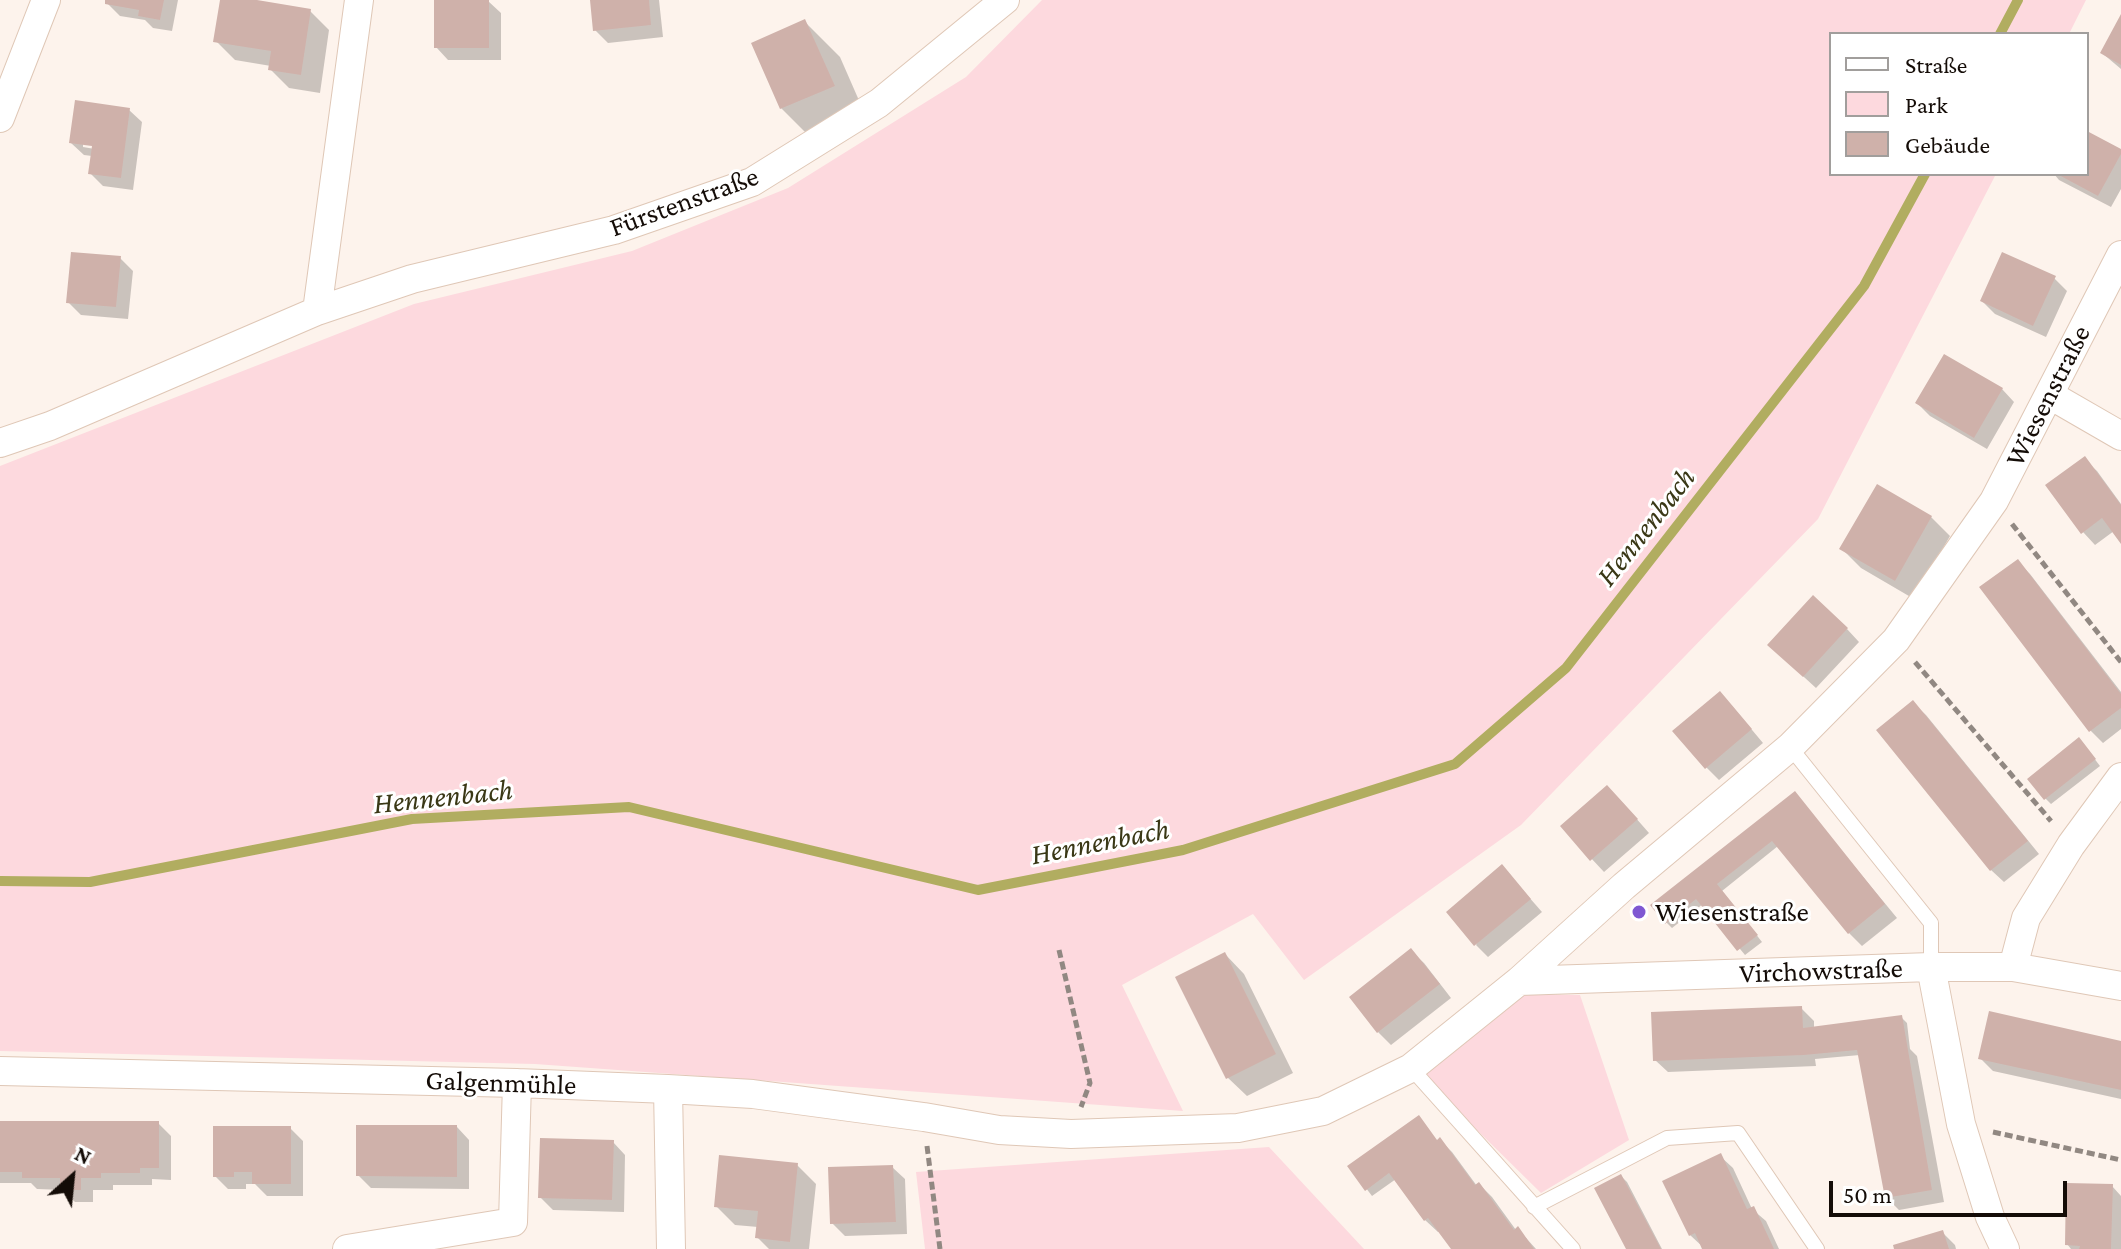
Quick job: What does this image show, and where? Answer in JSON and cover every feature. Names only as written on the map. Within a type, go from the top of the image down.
[{"type":"street","points":[[0,118],[46,0]]},
{"type":"street","points":[[317,311],[359,0]]},
{"type":"street","name":"Fürstenstraße","points":[[0,443],[50,426],[317,311],[412,279],[614,230],[752,182],[879,103],[1005,0]]},
{"type":"street","name":"Wiesenstraße","points":[[999,1130],[1071,1134],[1238,1128],[1323,1111],[1411,1068],[1519,981],[1624,886],[1790,747],[1896,640],[1994,501],[2121,255]]},
{"type":"street","points":[[2050,395],[2108,417],[2121,436]]},
{"type":"street","points":[[2013,967],[2026,918],[2071,845],[2121,777]]},
{"type":"street","points":[[1931,967],[1961,1124],[1990,1217],[2005,1249]]},
{"type":"street","name":"Virchowstraße","points":[[1519,981],[2013,967],[2121,986]]},
{"type":"street","name":"Galgenmühle","points":[[0,1071],[517,1083],[753,1094],[999,1130]]},
{"type":"street","points":[[347,1249],[513,1222],[517,1083]]},
{"type":"street","points":[[668,1089],[671,1249]]},
{"type":"lane","points":[[1790,747],[1931,923],[1931,967]]},
{"type":"lane","points":[[1411,1068],[1573,1249]]},
{"type":"lane","points":[[1534,1207],[1667,1138],[1738,1133],[1817,1249]]},
{"type":"path","points":[[1994,501],[2121,662]]},
{"type":"path","points":[[1896,640],[2071,845]]},
{"type":"path","points":[[1059,950],[1090,1083],[1071,1134]]},
{"type":"path","points":[[924,1117],[940,1249]]},
{"type":"path","points":[[1961,1124],[2121,1160]]},
{"type":"green space","points":[[1042,0],[2086,0],[2070,32],[1829,32],[1829,176],[1995,176],[1818,519],[1521,825],[1304,980],[1253,914],[1122,985],[1183,1111],[535,1064],[0,1051],[0,466],[414,304],[632,251],[788,188],[966,77]]},
{"type":"green space","points":[[1523,994],[1580,995],[1629,1140],[1541,1193],[1422,1076]]},
{"type":"green space","points":[[1269,1147],[1364,1249],[925,1249],[916,1172]]},
{"type":"building","points":[[105,0],[164,0],[160,20],[138,16],[139,10],[105,4]]},
{"type":"building","points":[[220,0],[257,0],[311,9],[301,75],[268,70],[271,51],[213,42]]},
{"type":"building","points":[[434,0],[489,0],[489,48],[434,48]]},
{"type":"building","points":[[590,0],[649,0],[651,25],[593,31]]},
{"type":"building","points":[[2121,14],[2121,65],[2100,53]]},
{"type":"building","points":[[805,19],[835,86],[780,109],[751,43]]},
{"type":"building","points":[[75,100],[130,108],[121,178],[88,174],[92,146],[69,143]]},
{"type":"building","points":[[2089,132],[2121,149],[2098,196],[2061,176],[2089,176]]},
{"type":"building","points":[[71,252],[121,256],[116,307],[66,303]]},
{"type":"building","points":[[2002,252],[2056,276],[2033,326],[1980,301]]},
{"type":"building","points":[[1944,354],[2003,388],[1974,438],[1915,403]]},
{"type":"building","points":[[2085,456],[2121,505],[2121,544],[2102,518],[2081,534],[2045,485]]},
{"type":"building","points":[[1877,484],[1932,516],[1895,581],[1839,549]]},
{"type":"building","points":[[2018,559],[2121,694],[2121,708],[2089,732],[1979,587]]},
{"type":"building","points":[[1813,595],[1848,628],[1803,677],[1767,645]]},
{"type":"building","points":[[1720,691],[1752,729],[1705,769],[1672,731]]},
{"type":"building","points":[[1913,700],[2028,841],[1990,871],[1876,730]]},
{"type":"building","points":[[2079,737],[2096,759],[2044,800],[2027,779]]},
{"type":"building","points":[[1607,785],[1638,819],[1590,861],[1560,826]]},
{"type":"building","points":[[1795,791],[1885,904],[1848,934],[1772,841],[1717,884],[1758,935],[1737,951],[1696,899],[1665,924],[1650,905]]},
{"type":"building","points":[[1502,864],[1531,899],[1474,946],[1446,912]]},
{"type":"building","points":[[1411,948],[1440,984],[1377,1033],[1349,997]]},
{"type":"building","points":[[1225,952],[1276,1054],[1226,1079],[1175,977]]},
{"type":"building","points":[[1802,1006],[1803,1028],[1902,1015],[1932,1190],[1885,1198],[1857,1050],[1653,1061],[1651,1012]]},
{"type":"building","points":[[1989,1011],[2121,1041],[2121,1090],[1978,1059]]},
{"type":"building","points":[[1419,1115],[1437,1140],[1440,1137],[1475,1185],[1479,1182],[1514,1230],[1518,1226],[1534,1249],[1451,1249],[1428,1218],[1424,1221],[1389,1173],[1365,1191],[1347,1166]]},
{"type":"building","points":[[0,1121],[159,1121],[159,1168],[140,1168],[140,1173],[101,1173],[101,1178],[81,1178],[81,1190],[60,1190],[60,1178],[22,1178],[22,1172],[0,1172]]},
{"type":"building","points":[[356,1125],[457,1125],[457,1177],[356,1176]]},
{"type":"building","points":[[213,1126],[291,1126],[291,1184],[252,1184],[252,1172],[234,1172],[234,1177],[213,1177]]},
{"type":"building","points":[[540,1138],[614,1140],[612,1200],[538,1198]]},
{"type":"building","points":[[1721,1153],[1747,1209],[1754,1206],[1774,1249],[1702,1249],[1695,1233],[1689,1236],[1662,1181]]},
{"type":"building","points":[[719,1155],[798,1163],[790,1242],[755,1238],[758,1211],[714,1207]]},
{"type":"building","points":[[893,1165],[896,1222],[830,1224],[828,1167]]},
{"type":"building","points":[[1621,1174],[1661,1249],[1626,1249],[1594,1188]]},
{"type":"building","points":[[2066,1183],[2113,1184],[2111,1249],[2079,1249],[2080,1246],[2065,1245]]},
{"type":"building","points":[[1943,1230],[1949,1249],[1894,1249],[1893,1245]]},
{"type":"waterway","name":"Hennenbach","points":[[2001,32],[2018,0]]},
{"type":"waterway","name":"Hennenbach","points":[[0,881],[90,882],[412,819],[629,807],[978,890],[1183,850],[1455,764],[1566,668],[1864,286],[1924,176]]},
{"type":"place","name":"Wiesenstraße","points":[[1639,912]]}]
